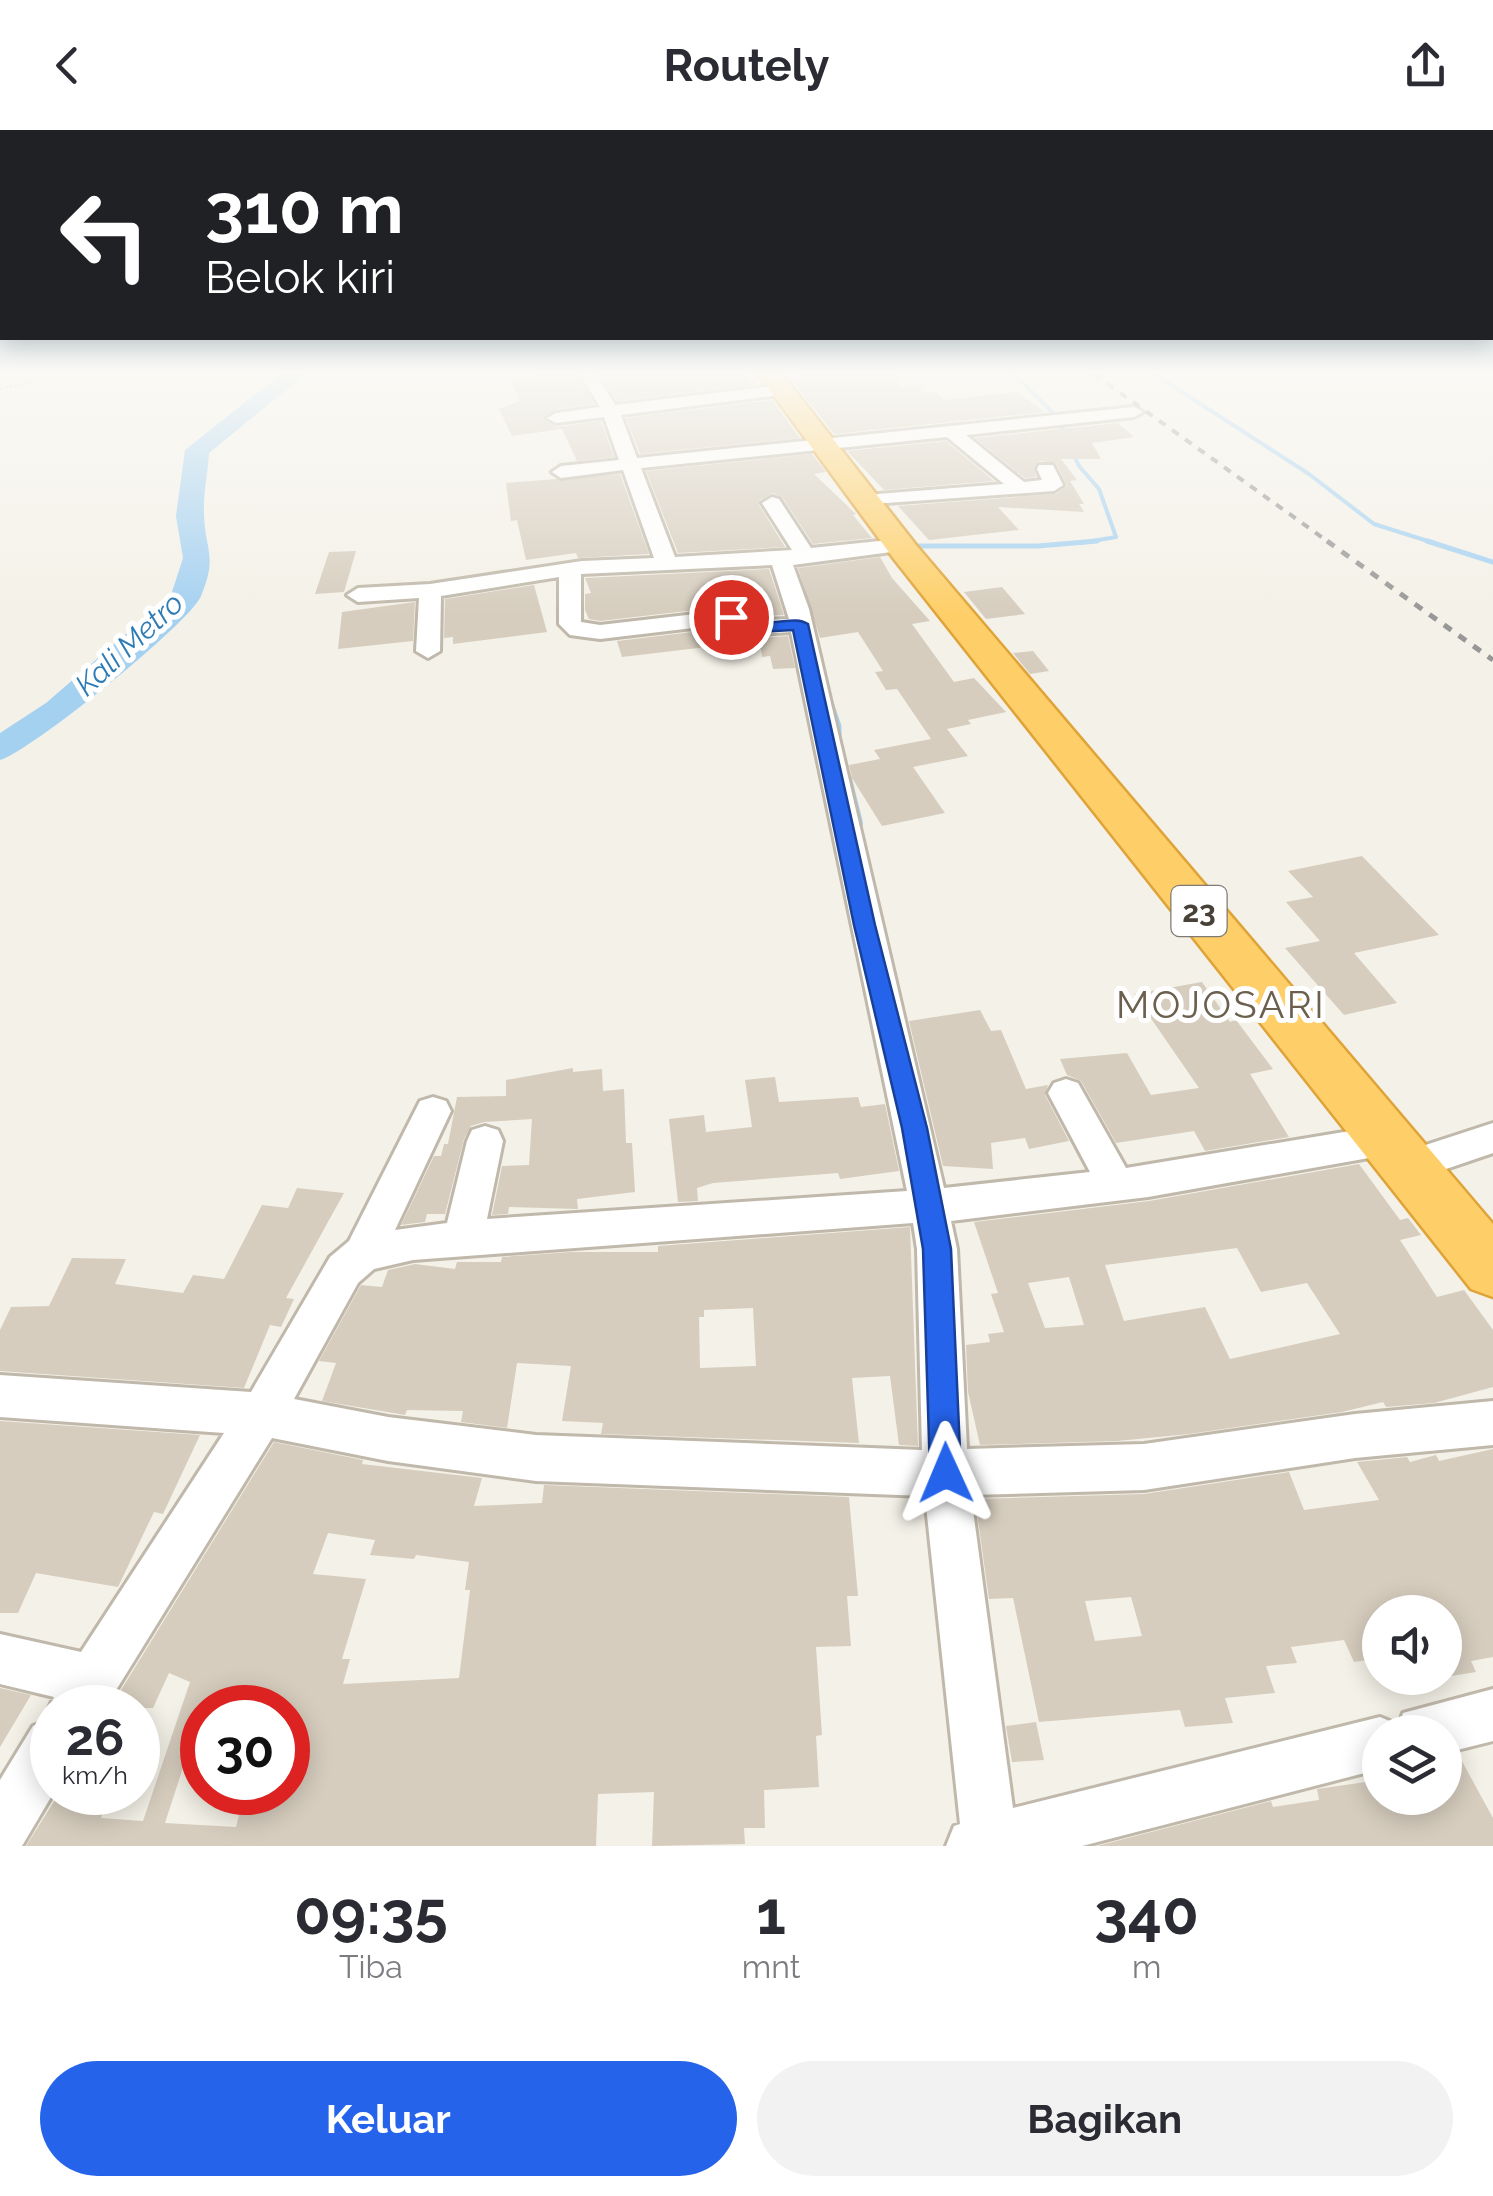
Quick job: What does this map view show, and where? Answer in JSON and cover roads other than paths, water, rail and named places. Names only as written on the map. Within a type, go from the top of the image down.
[{"type":"highway","name":"23","points":[[828,454],[1397,1153],[1476,1224],[1493,1269]]},
{"type":"street","points":[[626,454],[666,561]]},
{"type":"street","points":[[561,472],[715,454]]},
{"type":"street","points":[[979,454],[1017,485]]},
{"type":"street","points":[[865,501],[1017,485],[1050,477],[1080,484]]},
{"type":"street","points":[[772,503],[796,557]]},
{"type":"street","points":[[358,595],[430,591],[570,569],[724,554],[796,557],[901,548]]},
{"type":"street","points":[[796,557],[782,565],[800,624],[939,1205],[937,1249],[942,1319],[993,1841],[1362,1748]]},
{"type":"street","points":[[570,569],[570,624],[578,630],[600,632],[740,616],[757,627],[800,624]]},
{"type":"street","points":[[428,651],[430,591]]},
{"type":"street","points":[[1066,1093],[1116,1183]]},
{"type":"street","points":[[363,1254],[433,1111]]},
{"type":"street","points":[[90,1685],[262,1414],[344,1270],[363,1254],[379,1248],[463,1239],[939,1205],[1397,1153],[1493,1138]]},
{"type":"street","points":[[463,1239],[485,1141]]},
{"type":"street","points":[[0,1396],[262,1414],[388,1439],[536,1458],[714,1468],[957,1472],[1144,1467],[1354,1436],[1493,1423]]},
{"type":"street","points":[[0,1660],[62,1685]]},
{"type":"street","points":[[1462,1722],[1493,1715]]},
{"type":"street","points":[[0,1831],[30,1781]]},
{"type":"waterway","name":"Kali Metro","points":[[0,749],[58,710],[185,599],[198,558],[190,516],[197,454]]},
{"type":"waterway","points":[[1073,454],[1099,489],[1116,537],[1088,542]]},
{"type":"waterway","points":[[1278,454],[1374,524],[1434,543]]},
{"type":"waterway","points":[[1088,542],[1097,541]]},
{"type":"waterway","points":[[1427,541],[1493,562]]},
{"type":"waterway","points":[[906,546],[1038,546],[1088,542]]},
{"type":"waterway","points":[[1081,543],[1088,542]]},
{"type":"waterway","points":[[829,697],[839,726],[839,746]]},
{"type":"waterway","points":[[848,779],[859,823]]},
{"type":"railway","points":[[1206,454],[1330,543]]},
{"type":"railway","points":[[1327,541],[1493,660]]},
{"type":"district","name":"MOJOSARI","points":[[1221,1004]]}]
